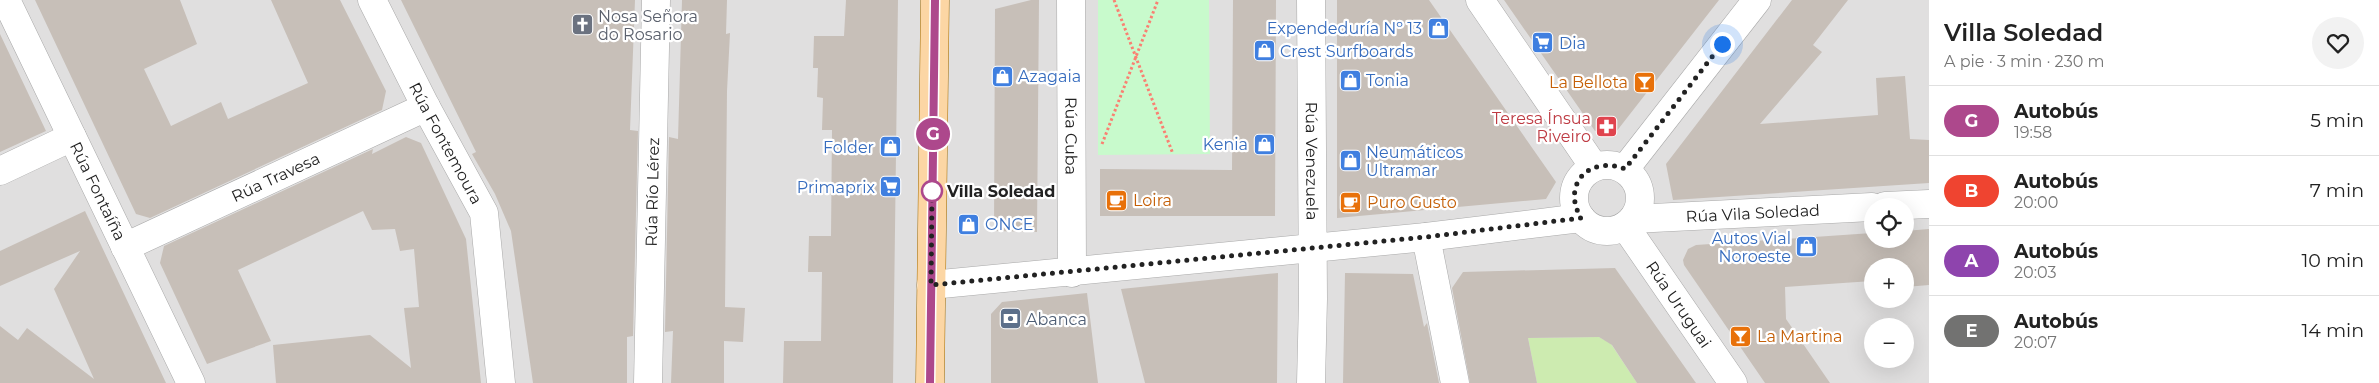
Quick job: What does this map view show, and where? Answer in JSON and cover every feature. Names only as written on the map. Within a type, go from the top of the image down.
[{"type":"main road","points":[[930,383],[935,0]]},
{"type":"street","name":"Rúa Fontaíña","points":[[6,0],[191,383]]},
{"type":"street","name":"Rúa Fontemoura","points":[[372,0],[426,107],[484,213],[501,383]]},
{"type":"street","name":"Rúa Río Lérez","points":[[648,383],[656,0]]},
{"type":"street","name":"Rúa Cuba","points":[[1071,0],[1072,273]]},
{"type":"street","name":"Rúa Venezuela","points":[[1311,0],[1312,383]]},
{"type":"street","points":[[1480,0],[1594,167]]},
{"type":"street","points":[[1625,169],[1757,0]]},
{"type":"street","name":"Rúa Travesa","points":[[125,247],[426,107]]},
{"type":"street","points":[[0,171],[72,137]]},
{"type":"street","points":[[1610,164],[1625,169],[1634,176],[1639,186],[1641,198],[1639,209],[1629,222],[1616,230],[1596,229],[1581,218],[1576,209],[1575,190],[1585,172],[1594,167],[1610,164]]},
{"type":"street","points":[[1914,205],[1929,204]]},
{"type":"street","name":"Rúa Vila Soledad","points":[[1629,222],[1864,207]]},
{"type":"street","points":[[931,285],[1072,273],[1426,237],[1581,218]]},
{"type":"street","name":"Rúa Uruguai","points":[[1629,222],[1734,383]]},
{"type":"street","points":[[1426,237],[1455,383]]},
{"type":"path","points":[[1114,0],[1173,154]]},
{"type":"path","points":[[1102,146],[1158,0]]},
{"type":"shaded area","points":[[0,0],[1929,0],[1929,383],[0,383]]},
{"type":"green space","points":[[1098,0],[1209,0],[1210,154],[1098,155]]},
{"type":"green space","points":[[1599,337],[1604,340],[1607,338],[1637,383],[1537,383],[1528,338]]},
{"type":"building","points":[[35,0],[180,0],[197,44],[144,69],[171,126],[221,102],[228,119],[308,83],[271,0],[340,0],[386,91],[382,110],[150,218],[136,214]]},
{"type":"building","points":[[401,0],[635,0],[630,130],[638,131],[633,336],[627,337],[627,383],[533,383],[511,231],[495,194],[472,154],[476,152]]},
{"type":"building","points":[[682,0],[727,0],[726,34],[730,33],[727,91],[725,307],[745,308],[743,342],[724,341],[724,383],[671,383],[673,331],[665,332],[669,137],[678,139]]},
{"type":"building","points":[[846,0],[898,0],[893,383],[783,383],[784,341],[821,341],[822,272],[808,272],[809,236],[831,236],[832,130],[822,130],[823,98],[817,97],[818,68],[813,68],[814,36],[844,36]]},
{"type":"building","points":[[1031,0],[1039,0],[1037,232],[994,231],[995,9]]},
{"type":"building","points":[[1233,0],[1276,0],[1275,216],[1100,216],[1100,169],[1232,170]]},
{"type":"building","points":[[1337,0],[1429,0],[1556,182],[1546,199],[1337,218]]},
{"type":"building","points":[[1504,0],[1719,0],[1616,132],[1610,134],[1595,131]]},
{"type":"building","points":[[1792,0],[1848,0],[1813,45],[1822,52],[1760,124],[1878,115],[1876,78],[1905,76],[1910,139],[1929,140],[1929,183],[1673,200],[1666,164]]},
{"type":"building","points":[[0,34],[46,131],[0,152]]},
{"type":"building","points":[[406,137],[421,143],[466,239],[481,383],[276,383],[273,345],[370,335],[411,368],[404,308],[419,307],[414,249],[400,251],[395,229],[372,230],[363,211],[238,270],[271,341],[207,364],[160,263],[164,246],[373,149],[372,154]]},
{"type":"building","points":[[85,211],[166,383],[0,383],[0,326],[18,340],[27,328],[94,379],[54,289],[80,251],[0,286],[0,251]]},
{"type":"building","points":[[1929,229],[1929,285],[1914,286],[1914,258],[1864,258],[1864,282],[1785,287],[1786,319],[1830,383],[1765,383],[1684,265],[1683,260],[1688,249],[1696,245],[1864,234],[1864,248],[1914,248],[1914,230]]},
{"type":"building","points":[[1615,268],[1696,383],[1637,383],[1612,345],[1599,337],[1528,338],[1537,383],[1470,383],[1452,288],[1463,272]]},
{"type":"building","points":[[1278,273],[1277,383],[1145,383],[1121,289]]},
{"type":"building","points":[[1345,273],[1413,274],[1424,327],[1427,323],[1439,383],[1343,383]]},
{"type":"building","points":[[1087,293],[1098,383],[991,383],[991,314],[1002,302]]},
{"type":"bus line","name":"G","points":[[930,383],[935,0]]},
{"type":"place","name":"Nosa Señora do Rosario","points":[[582,25]]},
{"type":"place","name":"Expendeduría Nº 13","points":[[1438,28]]},
{"type":"place","name":"Dia","points":[[1543,43]]},
{"type":"place","name":"Crest Surfboards","points":[[1264,51]]},
{"type":"place","name":"Azagaia","points":[[1002,76]]},
{"type":"place","name":"Tonia","points":[[1350,80]]},
{"type":"place","name":"La Bellota","points":[[1644,82]]},
{"type":"place","name":"Teresa Ínsua Riveiro","points":[[1607,127]]},
{"type":"place","name":"Kenia","points":[[1264,144]]},
{"type":"place","name":"Folder","points":[[890,147]]},
{"type":"place","name":"Neumáticos Ultramar","points":[[1350,161]]},
{"type":"place","name":"Primaprix","points":[[891,187]]},
{"type":"place","name":"Villa Soledad","points":[[932,191]]},
{"type":"place","name":"Loira","points":[[1117,200]]},
{"type":"place","name":"Puro Gusto","points":[[1351,202]]},
{"type":"place","name":"ONCE","points":[[969,224]]},
{"type":"place","name":"Autos Vial Noroeste","points":[[1807,247]]},
{"type":"place","name":"Abanca","points":[[1010,319]]},
{"type":"place","name":"La Martina","points":[[1741,336]]},
{"type":"route","points":[[932,191],[931,285],[1072,273],[1426,237],[1581,218],[1574,200],[1575,190],[1585,172],[1604,164],[1615,165],[1625,169],[1722,44]]}]
